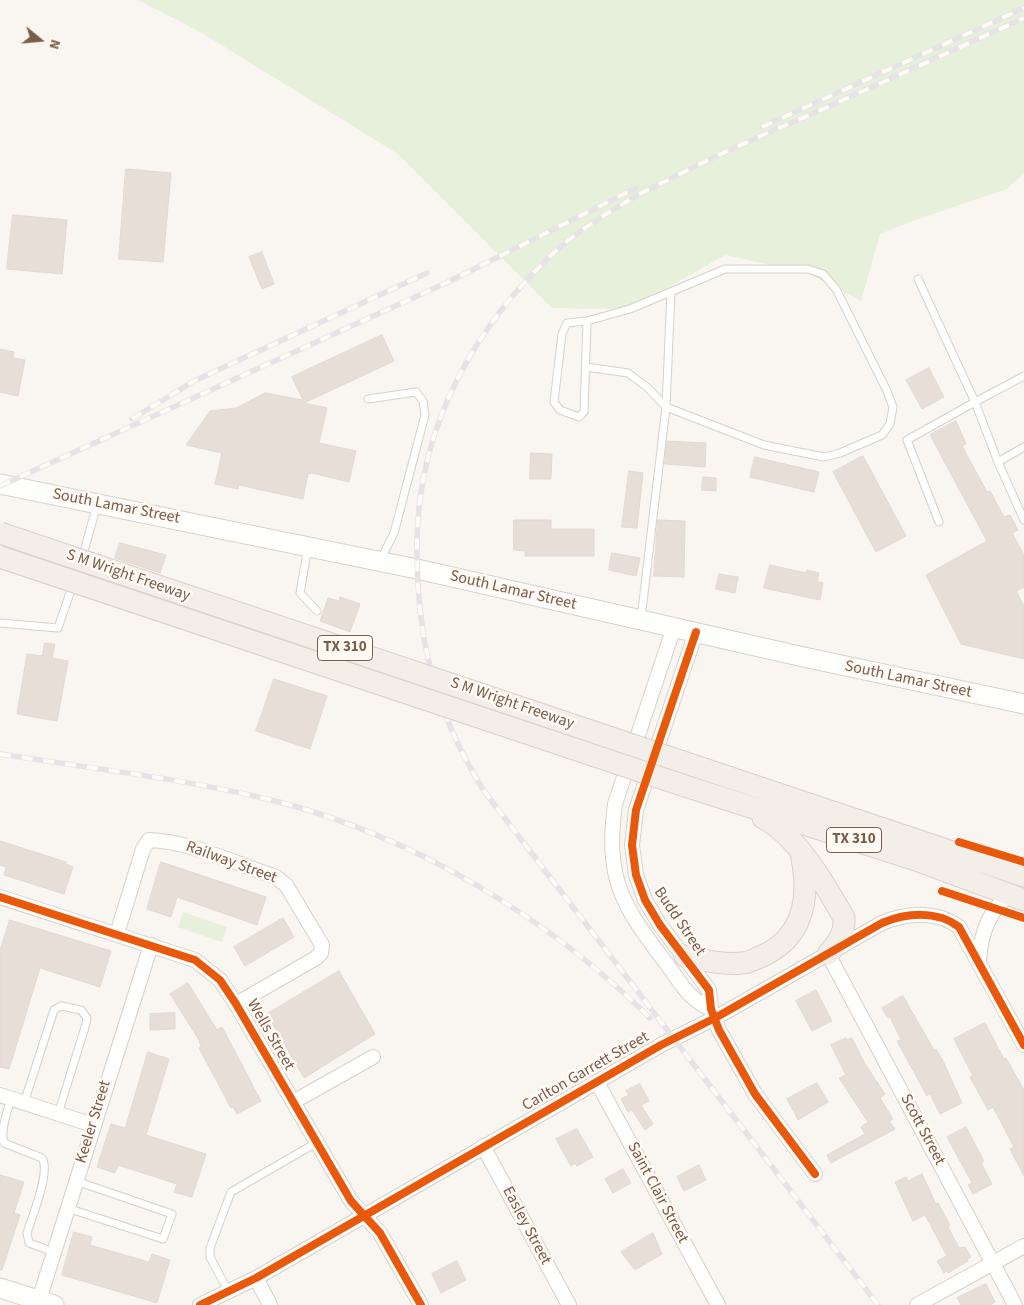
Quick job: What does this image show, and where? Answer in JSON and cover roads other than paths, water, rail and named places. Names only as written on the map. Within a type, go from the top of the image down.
[{"type":"main road","name":"South Lamar Street","points":[[0,484],[380,561],[674,628],[1024,704]]},
{"type":"main road","name":"S M Wright Freeway","points":[[0,533],[1024,876]]},
{"type":"main road","name":"S M Wright Freeway","points":[[0,557],[682,785],[913,859],[1018,898]]},
{"type":"main road","points":[[682,785],[776,824],[801,852],[844,918],[845,929],[840,940],[828,954]]},
{"type":"main road","points":[[685,956],[744,964],[775,950],[796,927],[805,905],[806,877],[801,852]]},
{"type":"main road","points":[[0,1288],[46,1302]]},
{"type":"street","name":"Budd Street","points":[[674,628],[615,804],[611,834],[615,874],[623,901],[638,926],[694,1001],[713,1013]]},
{"type":"street","name":"Budd Street","points":[[696,632],[636,810],[632,845],[636,875],[645,900],[660,925],[709,990],[713,1013],[755,1094],[815,1174]]},
{"type":"street","name":"Railway Street","points":[[117,934],[143,849],[148,840],[162,840],[182,845],[276,877],[286,885],[322,945],[321,953],[316,958],[236,1004]]},
{"type":"street","name":"Wells Street","points":[[0,897],[151,944],[195,960],[210,970],[236,1004],[351,1202],[380,1233],[421,1305]]},
{"type":"street","points":[[978,960],[991,915],[1000,902],[1018,898]]},
{"type":"street","name":"Carlton Garrett Street","points":[[200,1305],[256,1278],[597,1082],[713,1013],[828,954],[882,923],[912,914],[955,924],[962,932],[978,960],[1024,1045]]},
{"type":"street","name":"Keeler Street","points":[[46,1302],[54,1252],[151,944]]},
{"type":"street","name":"Scott Street","points":[[828,954],[1015,1305]]},
{"type":"street","points":[[293,1102],[373,1057]]},
{"type":"street","name":"Saint Clair Street","points":[[597,1082],[718,1305]]},
{"type":"street","points":[[12,1099],[93,1125]]},
{"type":"street","name":"Easley Street","points":[[483,1146],[569,1305]]},
{"type":"street","points":[[917,1305],[1024,1246]]},
{"type":"street","points":[[256,1278],[270,1305]]},
{"type":"lane","points":[[586,367],[628,374],[647,387],[666,407],[764,445],[824,458],[882,435],[890,424],[893,407],[888,391],[836,289],[823,274],[808,268],[725,269],[630,309],[587,321],[567,323],[562,334],[554,402],[560,410],[579,417],[584,412],[587,321]]},
{"type":"lane","points":[[918,279],[975,402],[998,462],[1024,520]]},
{"type":"lane","points":[[641,620],[666,407],[671,292]]},
{"type":"lane","points":[[939,522],[907,440],[1024,376]]},
{"type":"lane","points":[[368,399],[416,392],[423,401],[425,415],[394,533],[380,561]]},
{"type":"lane","points":[[998,462],[1024,447]]},
{"type":"lane","points":[[80,565],[98,503]]},
{"type":"lane","points":[[308,547],[300,593],[317,611]]},
{"type":"lane","points":[[0,622],[58,628],[77,573]]},
{"type":"lane","points":[[54,1252],[29,1243],[27,1233],[45,1173],[45,1162],[42,1158],[4,1143],[0,1132],[12,1099],[54,1010],[61,1006],[69,1006],[81,1010],[87,1018],[58,1114]]},
{"type":"lane","points":[[228,1291],[210,1257],[210,1248],[231,1192],[316,1143]]},
{"type":"lane","points":[[68,1208],[163,1239],[172,1214],[76,1181]]},
{"type":"railway","points":[[762,127],[1024,8]]},
{"type":"railway","points":[[878,1305],[484,791],[466,761],[440,701],[424,640],[420,608],[417,540],[420,498],[428,457],[440,418],[457,381],[477,345],[500,311],[527,280],[565,243],[636,196],[693,168],[744,143],[1024,18]]},
{"type":"railway","points":[[0,486],[448,282],[636,188]]},
{"type":"railway","points":[[132,419],[194,381],[427,273]]},
{"type":"railway","points":[[0,754],[213,787],[283,803],[383,838],[432,861],[480,887],[526,916],[570,948],[650,1018]]}]
